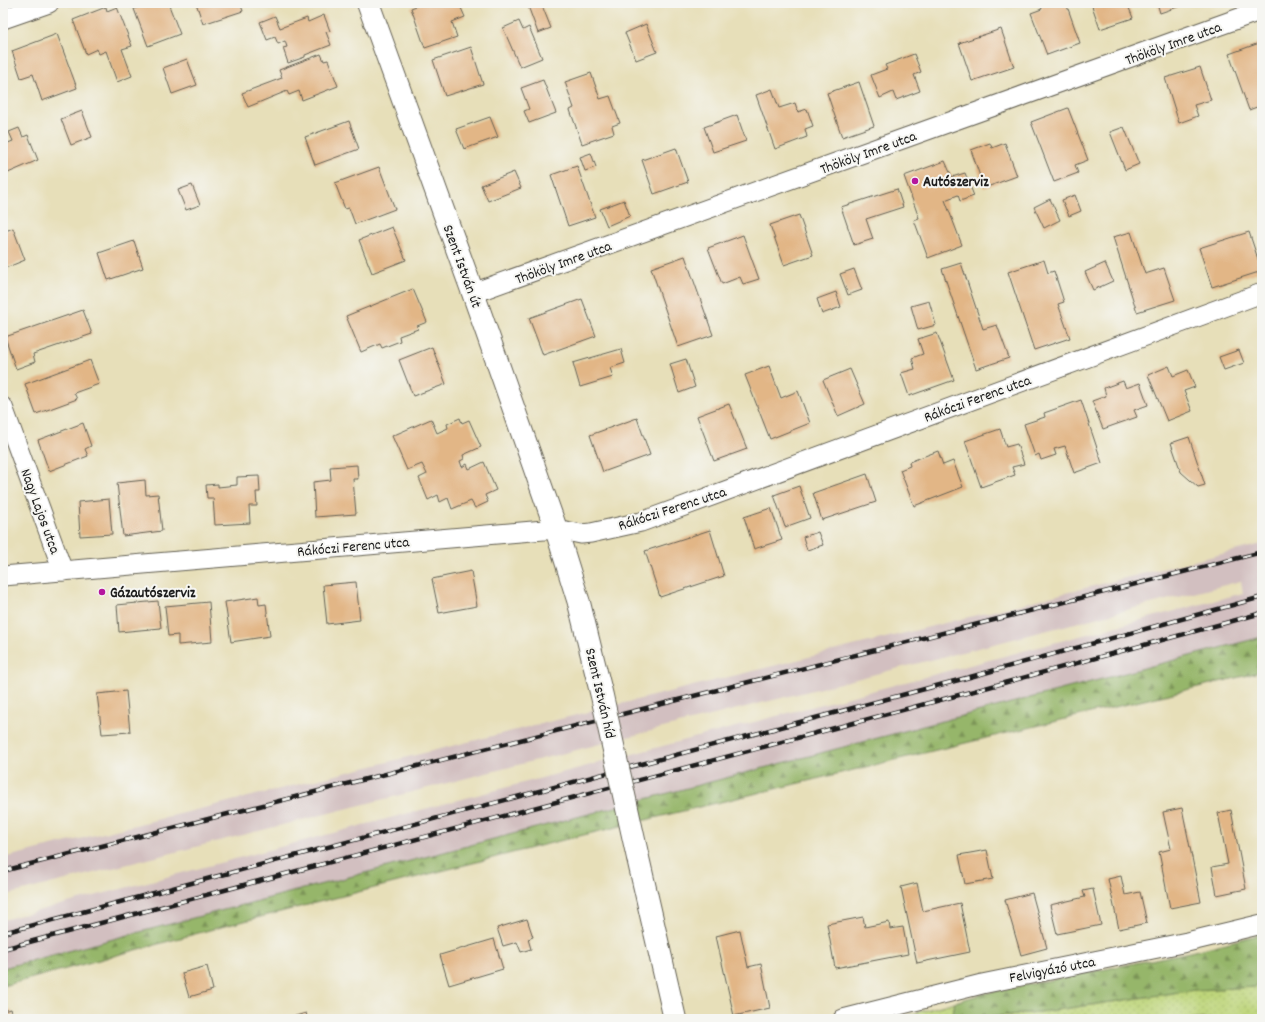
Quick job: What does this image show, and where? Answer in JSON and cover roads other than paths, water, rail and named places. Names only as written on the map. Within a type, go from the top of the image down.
[{"type":"street","points":[[3,19],[49,3]]},
{"type":"street","name":"Szent István út","points":[[368,3],[473,293],[556,529]]},
{"type":"street","name":"Thököly Imre utca","points":[[473,293],[1262,10]]},
{"type":"street","name":"Rákóczi Ferenc utca","points":[[3,576],[556,529],[581,534],[641,522],[1262,293]]},
{"type":"street","name":"Nagy Lajos utca","points":[[3,407],[63,571]]},
{"type":"street","name":"Szent István híd","points":[[556,529],[579,603],[600,689],[675,1019]]},
{"type":"street","name":"Felvigyázó utca","points":[[843,1019],[982,984],[1187,942],[1262,924]]},
{"type":"railway","points":[[3,871],[1262,552]]},
{"type":"railway","points":[[3,933],[970,677],[1262,597]]},
{"type":"railway","points":[[3,949],[1262,613]]},
{"type":"place","name":"Autószerviz","points":[[915,181]]},
{"type":"place","name":"Gázautószerviz","points":[[102,592]]}]
